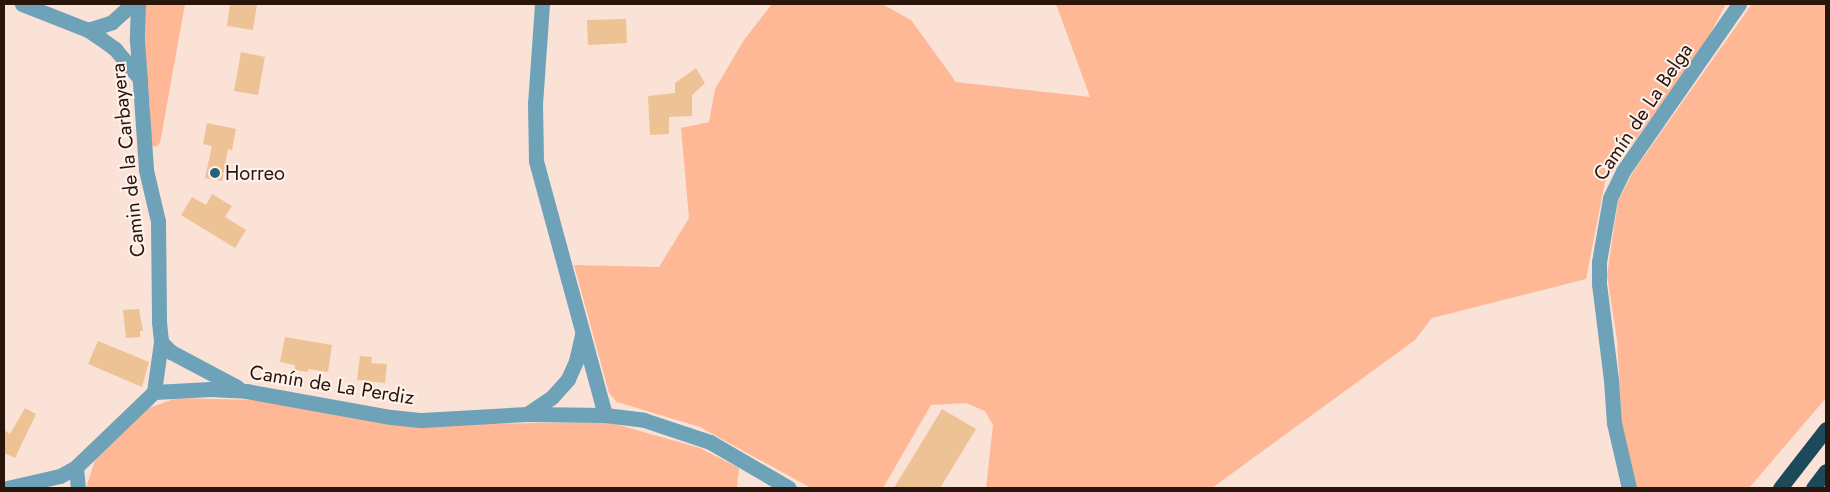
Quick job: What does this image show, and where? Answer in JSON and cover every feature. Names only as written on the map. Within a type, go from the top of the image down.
[{"type":"highway","points":[[1780,488],[1826,429]]},
{"type":"highway","points":[[1813,488],[1826,471]]},
{"type":"street","points":[[22,4],[88,30],[115,50],[140,79]]},
{"type":"street","points":[[88,30],[112,22],[132,4]]},
{"type":"street","name":"Camin de la Carbayera","points":[[138,4],[137,40],[146,170],[158,221],[159,322],[161,342],[154,392]]},
{"type":"street","points":[[542,4],[535,103],[536,161],[605,415]]},
{"type":"street","name":"Camín de La Belga","points":[[1629,488],[1614,423],[1611,380],[1598,284],[1599,262],[1610,198],[1623,171],[1739,4]]},
{"type":"street","points":[[527,414],[552,396],[568,379],[579,352],[582,328]]},
{"type":"street","points":[[161,342],[171,352],[246,391]]},
{"type":"street","name":"Camín de La Perdiz","points":[[154,392],[210,389],[246,391],[391,417],[422,420],[527,414],[605,415],[644,420],[710,442],[789,488]]},
{"type":"street","points":[[7,488],[60,476],[76,467],[154,392]]},
{"type":"street","points":[[76,467],[78,488]]},
{"type":"shaded area","points":[[146,4],[185,4],[160,143],[156,147],[150,145],[149,135],[150,108],[143,30]]},
{"type":"shaded area","points":[[772,4],[882,4],[911,20],[956,82],[1090,97],[1056,4],[1726,4],[1704,45],[1605,182],[1586,279],[1432,318],[1415,340],[1212,488],[986,488],[993,425],[985,411],[966,403],[931,405],[883,488],[811,488],[700,427],[617,402],[609,393],[574,265],[659,267],[689,218],[681,128],[709,122],[715,89],[744,40]]},
{"type":"shaded area","points":[[1752,4],[1826,4],[1826,398],[1749,488],[1636,488],[1622,429],[1617,340],[1607,275],[1618,201],[1633,172]]},
{"type":"shaded area","points":[[177,398],[261,400],[475,424],[608,422],[700,448],[739,468],[737,488],[86,488],[95,460],[149,408]]},
{"type":"building","points":[[230,4],[257,4],[253,30],[227,26]]},
{"type":"building","points":[[626,19],[627,43],[588,45],[587,20]]},
{"type":"building","points":[[241,52],[265,57],[258,95],[234,91]]},
{"type":"building","points":[[696,68],[705,83],[692,95],[692,116],[669,117],[669,134],[650,135],[648,96],[675,93],[675,83]]},
{"type":"building","points":[[207,123],[236,129],[232,150],[228,149],[222,181],[205,178],[212,146],[203,144]]},
{"type":"building","points":[[212,194],[232,206],[225,217],[246,230],[235,248],[181,215],[192,197],[206,205]]},
{"type":"building","points":[[139,309],[143,331],[140,331],[140,337],[126,338],[123,310]]},
{"type":"building","points":[[285,337],[332,345],[328,372],[308,369],[308,372],[294,370],[295,365],[280,362]]},
{"type":"building","points":[[98,341],[149,362],[142,387],[88,364]]},
{"type":"building","points":[[360,356],[372,357],[371,363],[387,364],[385,383],[357,380]]},
{"type":"building","points":[[25,408],[36,414],[15,458],[4,453],[4,430],[10,434]]},
{"type":"building","points":[[942,409],[976,429],[940,488],[894,488]]},
{"type":"place","name":"Horreo","points":[[215,173]]}]
